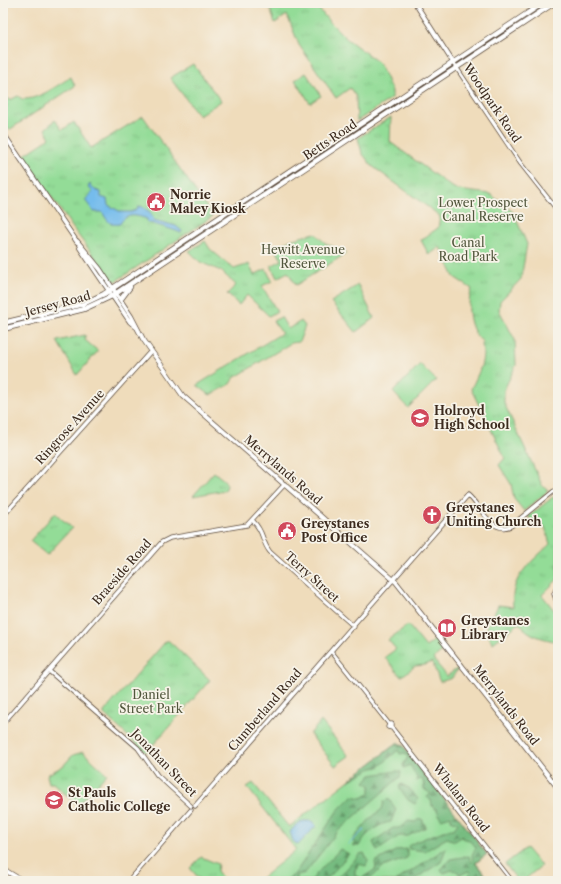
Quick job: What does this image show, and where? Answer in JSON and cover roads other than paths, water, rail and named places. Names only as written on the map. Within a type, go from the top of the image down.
[{"type":"highway","name":"Betts Road","points":[[111,289],[453,61],[543,3]]},
{"type":"highway","name":"Betts Road","points":[[114,295],[369,126],[456,66],[554,3]]},
{"type":"highway","points":[[121,300],[133,282]]},
{"type":"highway","name":"Jersey Road","points":[[3,323],[83,304],[111,289]]},
{"type":"highway","name":"Jersey Road","points":[[3,329],[76,311],[100,303],[114,295]]},
{"type":"main road","name":"Woodpark Road","points":[[415,3],[456,66]]},
{"type":"main road","name":"Merrylands Road","points":[[3,133],[77,241],[92,258],[130,322],[137,328]]},
{"type":"main road","name":"Merrylands Road","points":[[114,295],[121,300],[151,351],[183,396],[394,579],[558,788]]},
{"type":"main road","points":[[3,869],[23,881]]},
{"type":"street","name":"Woodpark Road","points":[[456,66],[521,164],[558,211]]},
{"type":"street","name":"Ringrose Avenue","points":[[3,516],[151,351]]},
{"type":"street","name":"Braeside Road","points":[[3,723],[164,540],[243,527],[253,521],[285,484]]},
{"type":"street","name":"Cumberland Road","points":[[129,881],[468,495],[494,524],[501,528],[511,526],[554,491],[558,495]]},
{"type":"street","name":"Terry Street","points":[[253,521],[261,530],[270,552],[352,626]]},
{"type":"street","points":[[558,585],[554,594],[558,605]]},
{"type":"street","name":"Whalans Road","points":[[331,651],[389,724],[392,724],[392,728],[512,881]]},
{"type":"street","name":"Jonathan Street","points":[[49,671],[138,748],[158,775],[192,808]]},
{"type":"water","points":[[90,184],[95,190],[101,192],[101,197],[107,199],[108,205],[121,212],[131,212],[137,210],[138,207],[141,206],[150,212],[154,220],[176,226],[182,231],[181,233],[147,222],[147,219],[135,216],[125,218],[120,224],[111,223],[102,212],[94,212],[85,200],[93,192],[88,187]]},
{"type":"water","points":[[303,821],[312,821],[316,826],[298,845],[293,841],[290,832],[296,825]]},
{"type":"waterway","points":[[349,844],[364,830]]},
{"type":"place","name":"Norrie Maley Kiosk","points":[[156,202]]},
{"type":"place","name":"Holroyd High School","points":[[420,418]]},
{"type":"place","name":"Greystanes Uniting Church","points":[[432,515]]},
{"type":"place","name":"Greystanes Post Office","points":[[287,531]]},
{"type":"place","name":"Greystanes Library","points":[[447,628]]},
{"type":"place","name":"St Pauls Catholic College","points":[[54,800]]},
{"type":"park label","name":"Lower Prospect Canal Reserve","points":[[483,210]]},
{"type":"park label","name":"Canal Road Park","points":[[468,250]]},
{"type":"park label","name":"Hewitt Avenue Reserve","points":[[303,257]]},
{"type":"park label","name":"Daniel Street Park","points":[[151,702]]}]
